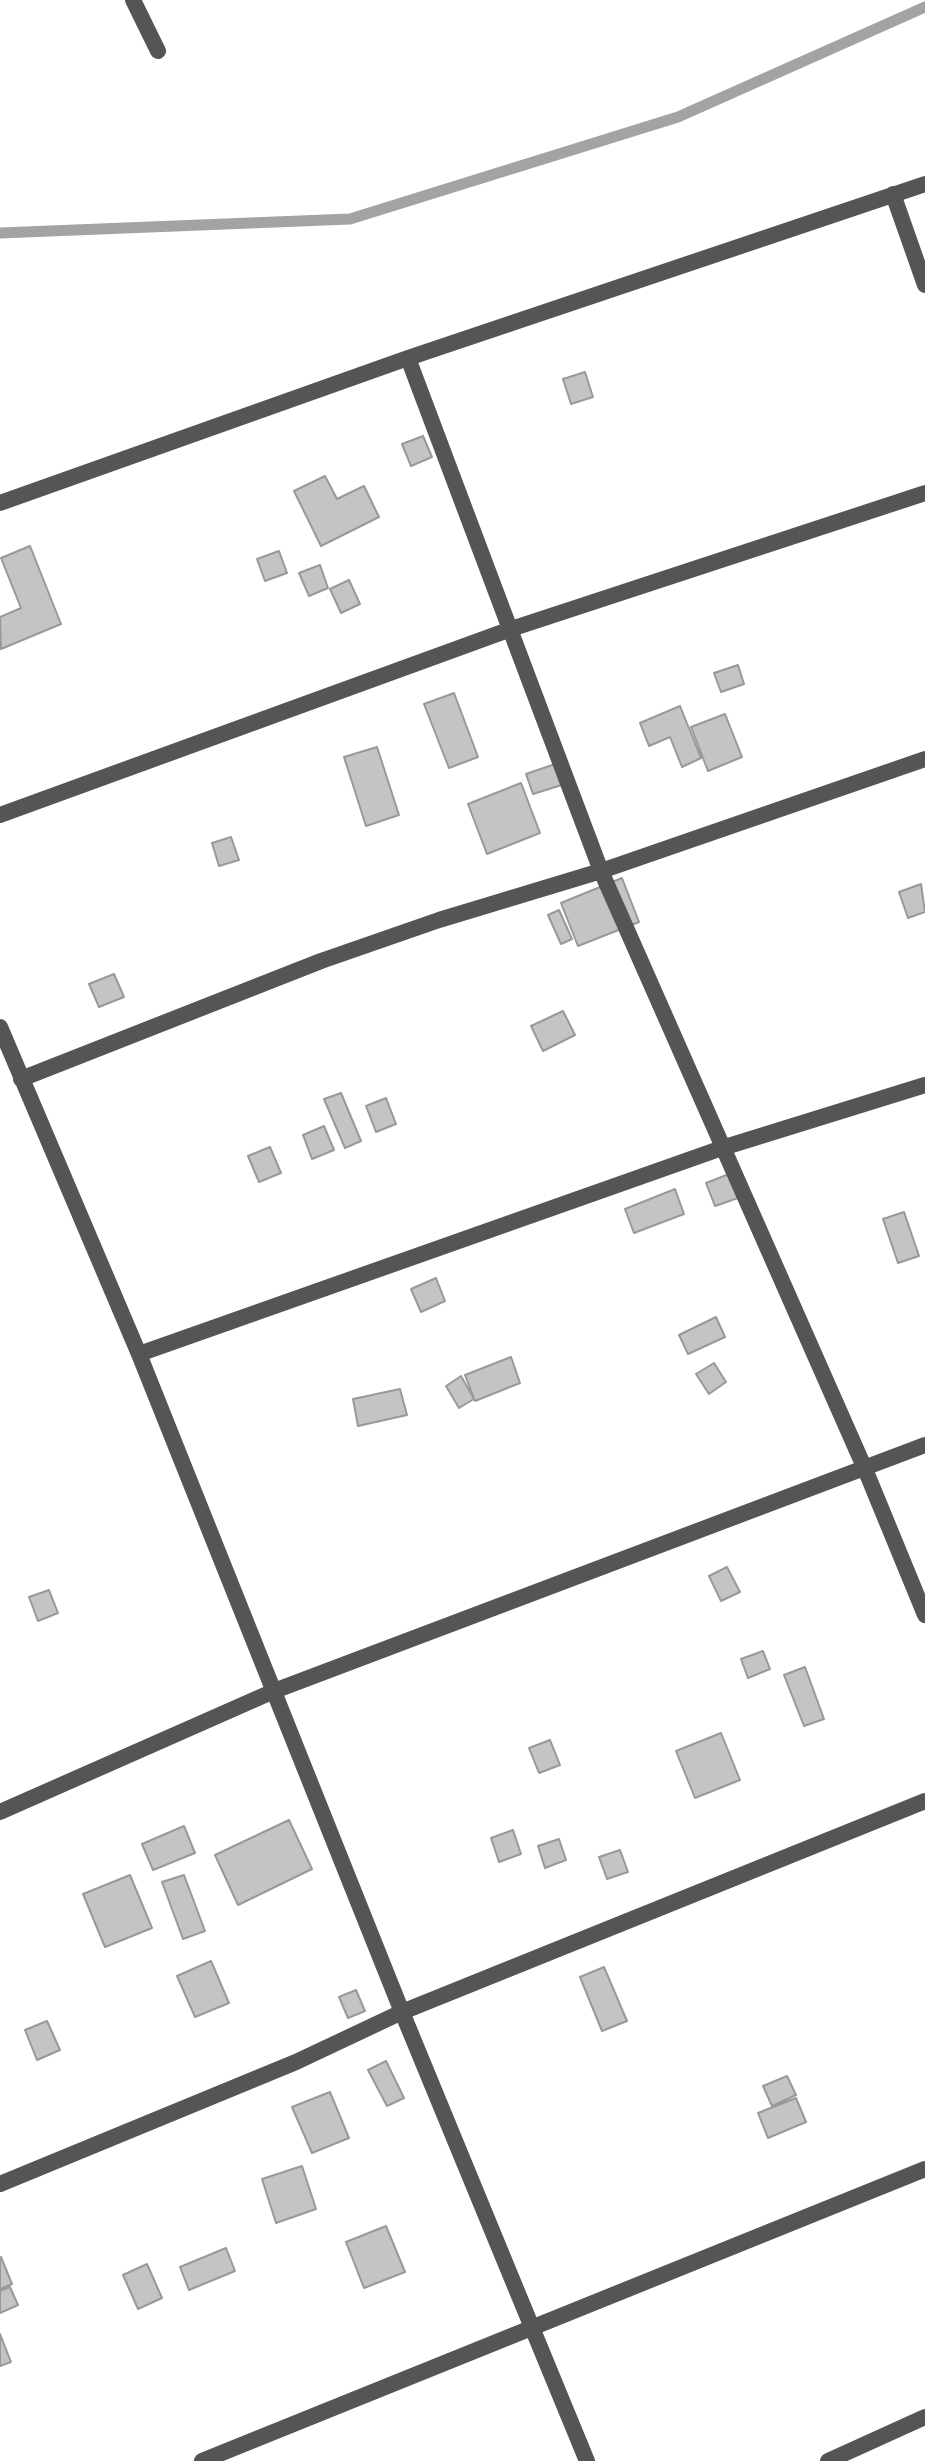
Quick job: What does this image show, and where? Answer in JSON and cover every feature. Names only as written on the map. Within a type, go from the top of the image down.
[{"type":"street","points":[[133,0],[158,51]]},
{"type":"street","points":[[0,503],[408,358],[925,184]]},
{"type":"street","points":[[893,194],[925,285]]},
{"type":"street","points":[[408,358],[601,871],[865,1469],[925,1615]]},
{"type":"street","points":[[0,815],[511,629],[925,493]]},
{"type":"street","points":[[21,1079],[321,961],[439,920],[601,871],[925,759]]},
{"type":"street","points":[[0,1027],[139,1354],[402,2012],[534,2325],[587,2461]]},
{"type":"street","points":[[139,1354],[722,1148],[925,1085]]},
{"type":"street","points":[[0,1812],[274,1691],[925,1445]]},
{"type":"street","points":[[0,2184],[296,2062],[402,2012],[925,1801]]},
{"type":"street","points":[[202,2461],[925,2169]]},
{"type":"street","points":[[828,2461],[925,2417]]},
{"type":"building","points":[[585,372],[593,397],[571,404],[563,379]]},
{"type":"building","points":[[423,436],[432,457],[411,466],[402,444]]},
{"type":"building","points":[[325,476],[337,499],[364,486],[379,517],[321,546],[294,491]]},
{"type":"building","points":[[30,546],[61,624],[1,649],[0,617],[21,608],[1,558]]},
{"type":"building","points":[[279,551],[287,573],[265,581],[257,559]]},
{"type":"building","points":[[320,565],[328,588],[309,596],[299,573]]},
{"type":"building","points":[[349,580],[360,604],[341,613],[330,589]]},
{"type":"building","points":[[738,665],[744,684],[721,692],[714,673]]},
{"type":"building","points":[[454,693],[478,757],[449,768],[424,704]]},
{"type":"building","points":[[680,706],[701,758],[682,767],[670,737],[649,746],[640,723]]},
{"type":"building","points":[[725,714],[742,757],[708,771],[691,727]]},
{"type":"building","points":[[377,747],[399,815],[366,826],[344,757]]},
{"type":"building","points":[[558,763],[565,784],[533,794],[526,774]]},
{"type":"building","points":[[521,783],[540,833],[487,854],[468,804]]},
{"type":"building","points":[[231,837],[239,860],[219,866],[212,843]]},
{"type":"building","points":[[622,878],[639,922],[578,946],[561,903]]},
{"type":"building","points":[[921,884],[925,912],[908,918],[899,892]]},
{"type":"building","points":[[559,910],[572,939],[561,944],[548,915]]},
{"type":"building","points":[[114,974],[124,997],[99,1007],[89,984]]},
{"type":"building","points":[[563,1011],[575,1035],[543,1051],[531,1026]]},
{"type":"building","points":[[341,1093],[361,1141],[345,1148],[324,1099]]},
{"type":"building","points":[[386,1098],[396,1124],[376,1132],[366,1106]]},
{"type":"building","points":[[324,1126],[334,1150],[312,1159],[303,1135]]},
{"type":"building","points":[[270,1147],[281,1173],[259,1182],[248,1156]]},
{"type":"building","points":[[729,1174],[738,1198],[715,1206],[706,1183]]},
{"type":"building","points":[[675,1189],[684,1214],[634,1233],[625,1209]]},
{"type":"building","points":[[904,1212],[919,1256],[898,1263],[883,1219]]},
{"type":"building","points":[[436,1278],[445,1301],[421,1312],[411,1289]]},
{"type":"building","points":[[716,1317],[725,1337],[688,1354],[679,1335]]},
{"type":"building","points":[[511,1357],[520,1383],[475,1401],[465,1375]]},
{"type":"building","points":[[714,1363],[726,1382],[709,1394],[696,1374]]},
{"type":"building","points":[[461,1376],[474,1399],[459,1408],[446,1386]]},
{"type":"building","points":[[400,1389],[407,1415],[358,1426],[353,1399]]},
{"type":"building","points":[[727,1567],[740,1592],[721,1601],[709,1576]]},
{"type":"building","points":[[49,1590],[58,1613],[38,1621],[29,1597]]},
{"type":"building","points":[[763,1651],[770,1669],[748,1678],[741,1659]]},
{"type":"building","points":[[805,1667],[824,1719],[804,1726],[784,1675]]},
{"type":"building","points":[[721,1733],[740,1780],[695,1798],[676,1751]]},
{"type":"building","points":[[550,1740],[560,1765],[539,1773],[529,1748]]},
{"type":"building","points":[[289,1820],[312,1869],[238,1905],[215,1855]]},
{"type":"building","points":[[184,1826],[195,1853],[153,1870],[142,1844]]},
{"type":"building","points":[[513,1830],[521,1854],[499,1862],[491,1838]]},
{"type":"building","points":[[559,1839],[566,1860],[545,1868],[538,1846]]},
{"type":"building","points":[[620,1850],[628,1872],[607,1879],[599,1857]]},
{"type":"building","points":[[130,1875],[152,1928],[105,1947],[83,1894]]},
{"type":"building","points":[[184,1875],[205,1931],[183,1939],[162,1882]]},
{"type":"building","points":[[211,1961],[229,2003],[195,2017],[177,1976]]},
{"type":"building","points":[[604,1967],[627,2021],[602,2031],[580,1977]]},
{"type":"building","points":[[356,1990],[365,2011],[348,2018],[339,1997]]},
{"type":"building","points":[[47,2021],[60,2050],[37,2060],[25,2030]]},
{"type":"building","points":[[386,2061],[404,2098],[387,2106],[368,2070]]},
{"type":"building","points":[[787,2076],[796,2095],[772,2106],[763,2086]]},
{"type":"building","points":[[330,2092],[349,2138],[312,2153],[292,2107]]},
{"type":"building","points":[[796,2098],[806,2122],[768,2138],[758,2113]]},
{"type":"building","points":[[302,2166],[316,2209],[276,2223],[262,2179]]},
{"type":"building","points":[[386,2226],[405,2272],[364,2288],[346,2242]]},
{"type":"building","points":[[226,2248],[235,2271],[189,2290],[180,2267]]},
{"type":"building","points":[[0,2258],[12,2284],[0,2289]]},
{"type":"building","points":[[147,2264],[162,2298],[138,2309],[123,2275]]},
{"type":"building","points":[[10,2287],[18,2305],[0,2313],[0,2291]]},
{"type":"building","points":[[0,2334],[11,2362],[0,2366]]},
{"type":"waterway","points":[[0,233],[350,219],[678,117],[925,7]]}]
